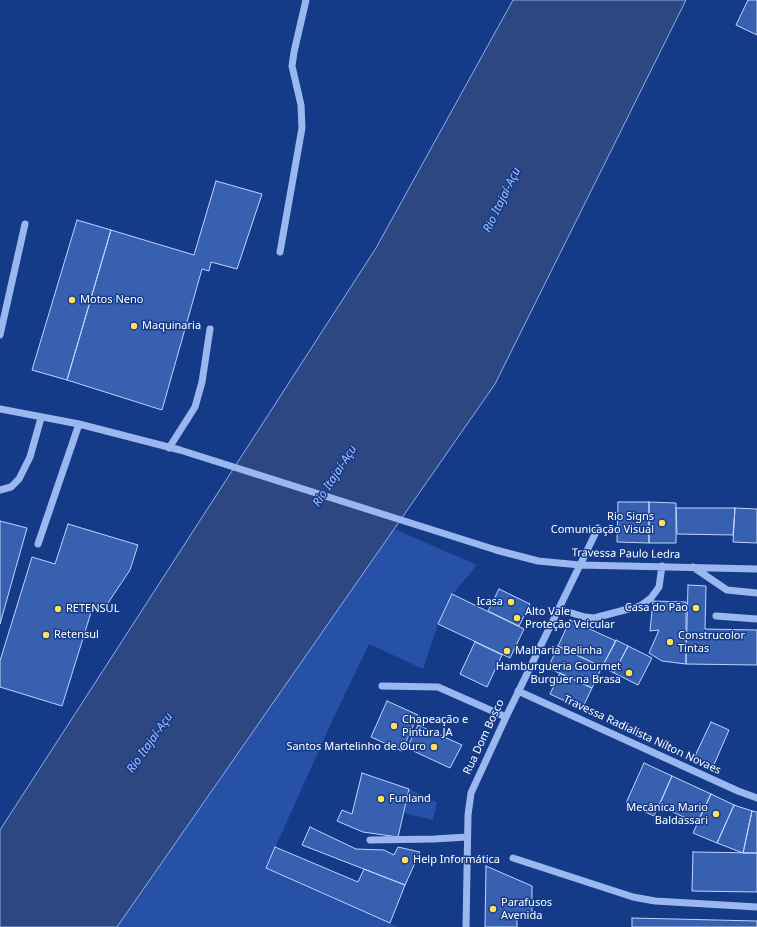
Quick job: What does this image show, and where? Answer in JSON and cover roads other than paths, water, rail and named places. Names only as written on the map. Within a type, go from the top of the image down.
[{"type":"street","points":[[280,252],[302,128],[301,105],[292,66],[306,0]]},
{"type":"street","points":[[0,335],[25,224]]},
{"type":"street","points":[[169,448],[195,407],[202,382],[210,329]]},
{"type":"street","name":"Travessa Paulo Ledra","points":[[0,409],[79,424],[180,450],[496,550],[538,561],[580,565],[757,568]]},
{"type":"street","points":[[0,490],[11,487],[19,479],[30,457],[41,418]]},
{"type":"street","points":[[38,544],[79,424]]},
{"type":"street","name":"Rua Dom Bosco","points":[[466,927],[467,837],[471,793],[506,716],[598,528]]},
{"type":"street","points":[[558,609],[594,618],[640,606],[651,598],[658,587],[662,566]]},
{"type":"street","points":[[693,567],[727,590],[757,593]]},
{"type":"street","points":[[716,616],[757,619]]},
{"type":"street","points":[[382,686],[438,687],[506,716]]},
{"type":"street","name":"Travessa Radialista Nílton Novaes","points":[[518,691],[738,791],[757,798]]},
{"type":"street","points":[[370,840],[434,840],[467,837]]},
{"type":"street","points":[[513,858],[633,897],[655,901],[757,907]]},
{"type":"water","name":"Rio Itajaí-Açu","points":[[513,0],[686,0],[495,384],[117,927],[0,927],[0,830],[376,248]]},
{"type":"place","name":"Motos Neno","points":[[72,300]]},
{"type":"place","name":"Maquinaria","points":[[134,326]]},
{"type":"place","name":"Rio Signs Comunicação Visual","points":[[662,523]]},
{"type":"place","name":"Icasa","points":[[511,602]]},
{"type":"place","name":"Casa do Pão","points":[[696,608]]},
{"type":"place","name":"RETENSUL","points":[[58,609]]},
{"type":"place","name":"Alto Vale Proteção Veicular","points":[[517,618]]},
{"type":"place","name":"Retensul","points":[[46,635]]},
{"type":"place","name":"Construcolor Tintas","points":[[670,642]]},
{"type":"place","name":"Malharia Belinha","points":[[507,651]]},
{"type":"place","name":"Hamburgueria Gourmet Burguer na Brasa","points":[[629,673]]},
{"type":"place","name":"Chapeação e Pintura JA","points":[[394,726]]},
{"type":"place","name":"Santos Martelinho de Ouro","points":[[434,747]]},
{"type":"place","name":"Funland","points":[[381,799]]},
{"type":"place","name":"Mecânica Mario Baldassari","points":[[716,814]]},
{"type":"place","name":"Help Informática","points":[[405,860]]},
{"type":"place","name":"Parafusos Avenida","points":[[493,909]]}]
